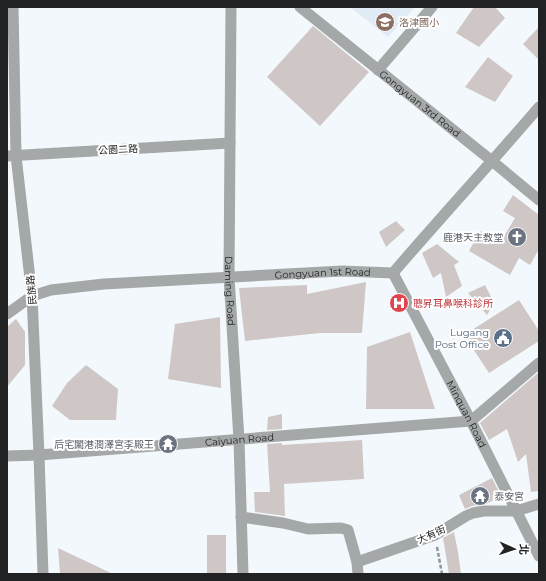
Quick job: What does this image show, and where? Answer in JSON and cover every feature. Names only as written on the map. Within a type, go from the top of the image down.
[{"type":"street","name":"民族路","points":[[13,7],[12,156],[32,296],[43,574]]},
{"type":"street","name":"Daming Road","points":[[231,7],[229,277],[239,440],[244,574]]},
{"type":"street","name":"Gongyuan 3rd Road","points":[[300,7],[539,200]]},
{"type":"street","points":[[378,70],[432,7]]},
{"type":"street","points":[[393,274],[539,107]]},
{"type":"street","name":"公園二路","points":[[12,156],[230,143]]},
{"type":"street","name":"Gongyuan 1st Road","points":[[7,314],[32,296],[51,290],[104,284],[342,271],[393,274]]},
{"type":"street","name":"Minquan Road","points":[[393,274],[471,421],[539,556]]},
{"type":"street","points":[[471,421],[539,362]]},
{"type":"street","name":"Caiyuan Road","points":[[7,456],[39,455],[239,440],[471,421]]},
{"type":"street","name":"大有街","points":[[357,562],[435,535],[473,513],[484,511],[516,511],[539,504]]},
{"type":"street","points":[[241,517],[283,522],[308,529],[341,528],[348,530],[357,562],[358,574]]},
{"type":"path","points":[[435,535],[442,574]]},
{"type":"shaded area","name":"洛津國小","points":[[350,7],[415,7],[388,37]]},
{"type":"building","points":[[474,7],[495,7],[505,18],[479,47],[456,33]]},
{"type":"building","points":[[313,26],[369,72],[320,126],[267,77]]},
{"type":"building","points":[[539,27],[539,60],[523,44]]},
{"type":"building","points":[[488,57],[513,76],[495,102],[465,87]]},
{"type":"building","name":"鹿港天主教堂","points":[[513,195],[539,215],[539,249],[530,265],[519,258],[510,275],[469,251],[480,231],[500,243],[515,218],[503,211]]},
{"type":"building","points":[[396,221],[405,230],[386,247],[379,232]]},
{"type":"building","points":[[437,244],[459,262],[454,265],[462,286],[446,297],[441,273],[433,278],[422,253]]},
{"type":"building","points":[[366,282],[362,333],[320,333],[245,341],[239,288],[307,285],[307,294]]},
{"type":"building","points":[[485,285],[494,303],[487,315],[468,293]]},
{"type":"building","name":"Lugang Post Office","points":[[519,300],[539,331],[539,341],[489,373],[464,335]]},
{"type":"building","points":[[220,317],[221,388],[168,379],[175,324]]},
{"type":"building","points":[[16,319],[25,332],[25,365],[7,387],[7,327]]},
{"type":"building","points":[[410,332],[435,409],[366,409],[367,347]]},
{"type":"building","points":[[86,365],[118,389],[116,420],[70,420],[52,406],[67,383]]},
{"type":"building","points":[[539,372],[539,491],[531,492],[526,454],[518,462],[507,429],[489,440],[480,423]]},
{"type":"building","points":[[282,414],[282,429],[267,430],[268,417]]},
{"type":"building","points":[[362,440],[364,479],[284,484],[285,516],[255,512],[254,492],[270,492],[267,444],[282,443],[282,445]]},
{"type":"building","name":"泰安宮","points":[[492,478],[501,496],[486,504],[472,506],[465,509],[459,495]]},
{"type":"building","points":[[454,532],[461,574],[449,574],[443,538]]},
{"type":"building","points":[[207,535],[226,535],[226,574],[207,574]]},
{"type":"building","points":[[58,548],[113,574],[60,574]]},
{"type":"place","name":"洛津國小","points":[[385,22]]},
{"type":"place","name":"鹿港天主教堂","points":[[517,237]]},
{"type":"place","name":"聰昇耳鼻喉科診所","points":[[399,303]]},
{"type":"place","name":"Lugang Post Office","points":[[503,338]]},
{"type":"place","name":"后宅闔港潤澤宮李殿王","points":[[168,444]]},
{"type":"place","name":"泰安宮","points":[[480,496]]}]
